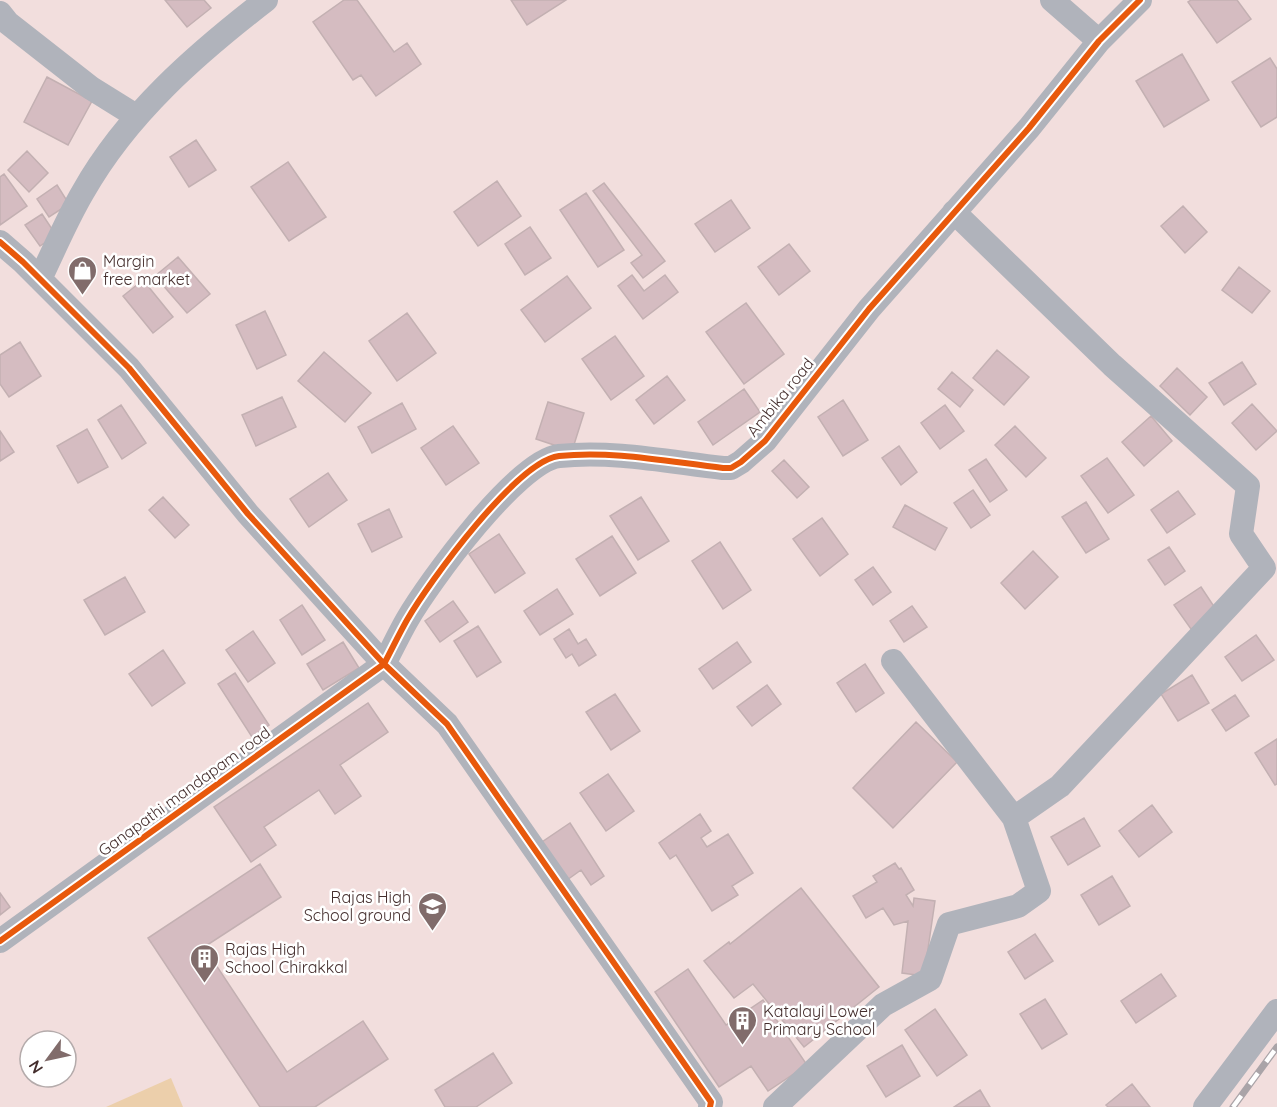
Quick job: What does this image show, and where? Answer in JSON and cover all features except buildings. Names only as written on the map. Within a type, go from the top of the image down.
[{"type":"street","points":[[40,279],[83,191],[136,116],[216,38],[266,0]]},
{"type":"street","points":[[1052,0],[1099,41]]},
{"type":"street","name":"Ambika road","points":[[384,664],[408,618],[444,566],[494,506],[535,465],[559,456],[600,455],[731,468],[765,441],[869,309],[1029,128],[1099,41],[1140,0]]},
{"type":"street","points":[[0,13],[8,23],[91,88],[136,116]]},
{"type":"street","points":[[954,212],[1112,364],[1248,486],[1241,534],[1270,577],[1060,786],[1014,818]]},
{"type":"street","points":[[0,242],[129,368],[248,514],[384,664],[447,724],[711,1102],[710,1107]]},
{"type":"street","points":[[774,1107],[883,1005],[930,979],[949,924],[1018,906],[1039,891],[1014,818],[892,661]]},
{"type":"street","name":"Ganapathi mandapam road","points":[[0,940],[384,664]]},
{"type":"street","points":[[1204,1107],[1277,1011]]},
{"type":"shaded area","points":[[171,1078],[183,1107],[106,1107]]},
{"type":"railway","points":[[1233,1107],[1277,1047]]},
{"type":"cycle path","points":[[0,941],[384,664],[418,602],[475,526],[521,478],[541,463],[559,456],[600,454],[723,468],[731,468],[741,462],[765,441],[869,309],[1029,128],[1099,41],[1140,0]]},
{"type":"cycle path","points":[[0,242],[129,368],[248,514],[384,664],[447,724],[711,1102],[710,1107]]},
{"type":"place","name":"Margin free market","points":[[82,296]]},
{"type":"place","name":"Rajas High School ground","points":[[432,932]]},
{"type":"place","name":"Rajas High School Chirakkal","points":[[204,984]]},
{"type":"place","name":"Katalayi Lower Primary School","points":[[742,1046]]}]
